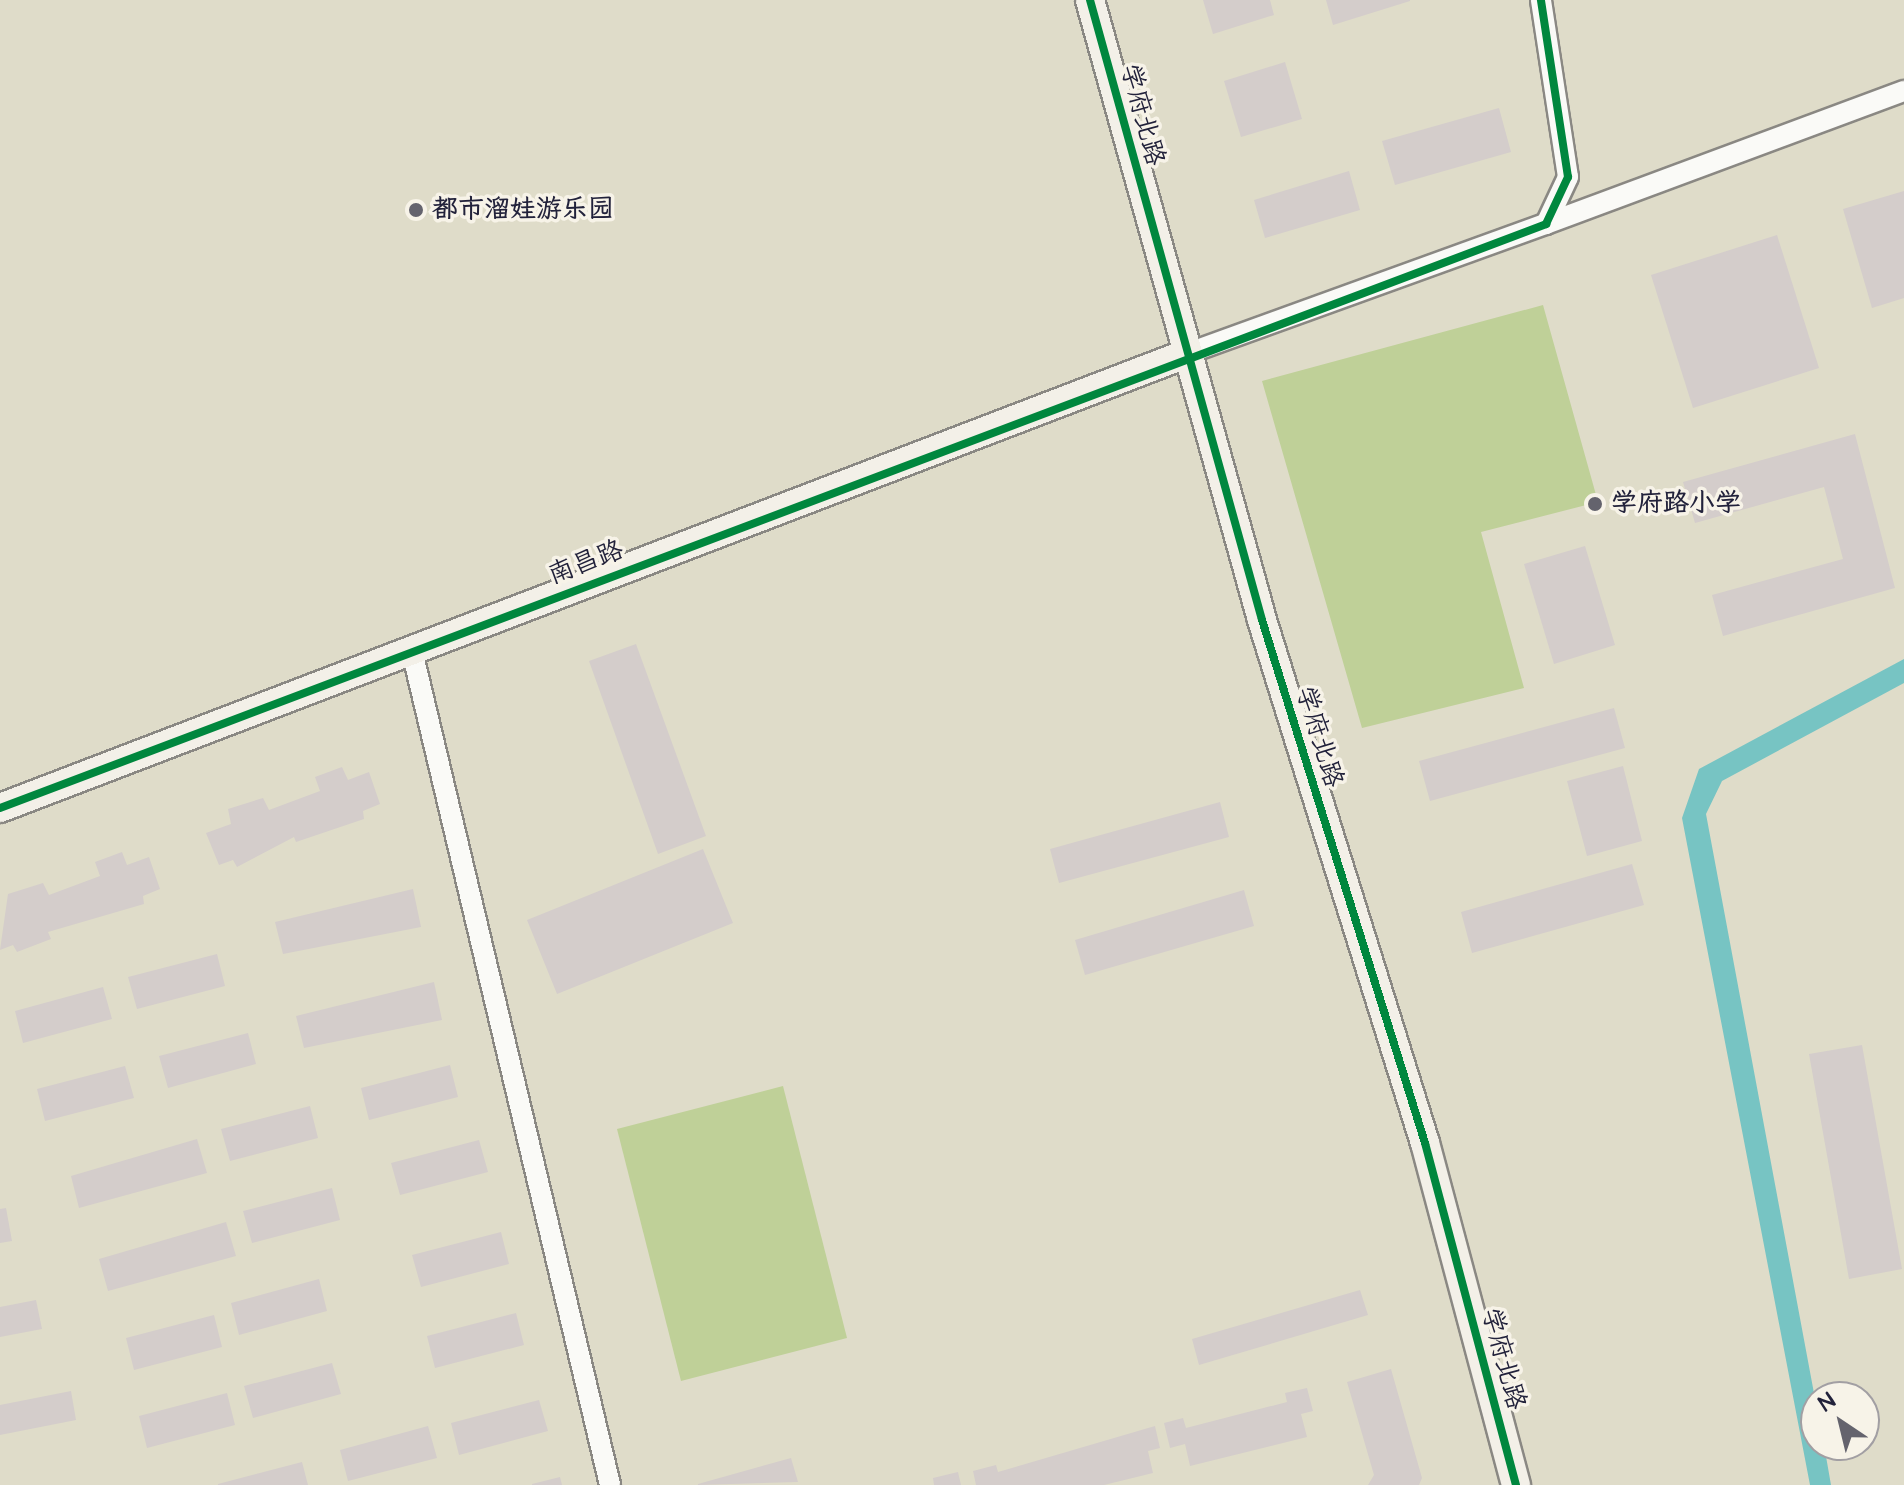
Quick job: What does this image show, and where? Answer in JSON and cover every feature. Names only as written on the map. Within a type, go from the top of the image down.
[{"type":"street","name":"学府北路","points":[[1090,0],[1186,354],[1425,1143],[1516,1485]]},
{"type":"street","points":[[1541,0],[1568,177],[1546,224]]},
{"type":"street","points":[[1186,354],[1904,91]]},
{"type":"street","name":"南昌路","points":[[0,808],[1186,354]]},
{"type":"street","points":[[412,651],[610,1485]]},
{"type":"green space","points":[[1543,305],[1598,502],[1481,532],[1524,688],[1362,728],[1262,381]]},
{"type":"green space","points":[[783,1086],[847,1338],[681,1381],[617,1129]]},
{"type":"water","points":[[1904,659],[1904,683],[1722,781],[1706,814],[1812,1381],[1800,1381],[1800,1433],[1682,818],[1699,769]]},
{"type":"water","points":[[1805,1461],[1827,1461],[1831,1485],[1810,1485]]},
{"type":"building","points":[[1203,0],[1270,0],[1274,15],[1213,34]]},
{"type":"building","points":[[1326,0],[1410,0],[1410,1],[1333,25]]},
{"type":"building","points":[[1285,62],[1302,119],[1241,137],[1224,81]]},
{"type":"building","points":[[1499,108],[1511,152],[1395,185],[1382,141]]},
{"type":"building","points":[[1349,171],[1360,210],[1265,238],[1254,200]]},
{"type":"building","points":[[1904,191],[1904,298],[1872,308],[1843,209]]},
{"type":"building","points":[[1777,235],[1819,368],[1693,408],[1651,275]]},
{"type":"building","points":[[1855,434],[1895,588],[1723,636],[1712,595],[1843,559],[1824,487],[1695,523],[1683,482]]},
{"type":"building","points":[[1585,546],[1615,645],[1554,664],[1524,564]]},
{"type":"building","points":[[636,644],[706,836],[658,854],[589,661]]},
{"type":"building","points":[[1614,708],[1625,748],[1430,801],[1419,761]]},
{"type":"building","points":[[1623,766],[1642,841],[1587,856],[1567,781]]},
{"type":"building","points":[[342,767],[348,780],[369,772],[380,804],[363,811],[364,819],[296,842],[294,837],[237,867],[233,860],[219,865],[206,833],[231,824],[228,809],[263,798],[269,810],[320,791],[315,777]]},
{"type":"building","points":[[1220,802],[1229,837],[1059,883],[1050,849]]},
{"type":"building","points":[[703,849],[733,923],[557,994],[527,920]]},
{"type":"building","points":[[122,852],[127,865],[149,857],[160,889],[143,896],[144,904],[48,932],[51,939],[17,952],[13,945],[0,950],[8,894],[43,883],[49,895],[100,876],[95,862]]},
{"type":"building","points":[[1632,864],[1644,905],[1472,953],[1461,912]]},
{"type":"building","points":[[413,889],[421,927],[283,954],[275,922]]},
{"type":"building","points":[[1244,890],[1254,926],[1085,975],[1075,940]]},
{"type":"building","points":[[217,954],[225,986],[137,1009],[128,977]]},
{"type":"building","points":[[434,982],[442,1020],[304,1048],[296,1016]]},
{"type":"building","points":[[103,987],[112,1019],[23,1043],[15,1011]]},
{"type":"building","points":[[248,1033],[256,1064],[168,1088],[159,1056]]},
{"type":"building","points":[[1862,1045],[1902,1269],[1849,1279],[1809,1054]]},
{"type":"building","points":[[450,1065],[458,1097],[369,1120],[361,1088]]},
{"type":"building","points":[[125,1066],[134,1098],[45,1121],[37,1089]]},
{"type":"building","points":[[310,1106],[318,1138],[230,1161],[221,1129]]},
{"type":"building","points":[[197,1139],[207,1173],[79,1208],[71,1176]]},
{"type":"building","points":[[479,1140],[488,1172],[400,1195],[391,1163]]},
{"type":"building","points":[[332,1188],[340,1220],[252,1243],[243,1211]]},
{"type":"building","points":[[6,1208],[12,1241],[0,1243],[0,1209]]},
{"type":"building","points":[[226,1222],[236,1256],[108,1291],[99,1259]]},
{"type":"building","points":[[501,1232],[509,1264],[421,1287],[412,1255]]},
{"type":"building","points":[[319,1279],[327,1311],[239,1335],[231,1303]]},
{"type":"building","points":[[1360,1290],[1368,1315],[1199,1365],[1192,1339]]},
{"type":"building","points":[[36,1300],[42,1329],[0,1337],[0,1307]]},
{"type":"building","points":[[516,1313],[524,1345],[435,1368],[427,1336]]},
{"type":"building","points":[[214,1315],[222,1347],[134,1370],[126,1338]]},
{"type":"building","points":[[332,1363],[341,1394],[253,1418],[244,1386]]},
{"type":"building","points":[[1391,1369],[1422,1478],[1419,1485],[1368,1485],[1374,1475],[1347,1382]]},
{"type":"building","points":[[1307,1388],[1313,1411],[1301,1414],[1307,1437],[1190,1466],[1185,1444],[1170,1448],[1164,1423],[1183,1418],[1186,1428],[1287,1402],[1285,1393]]},
{"type":"building","points":[[71,1391],[76,1420],[0,1435],[0,1405]]},
{"type":"building","points":[[227,1393],[235,1425],[147,1448],[139,1416]]},
{"type":"building","points":[[539,1400],[548,1431],[459,1455],[451,1423]]},
{"type":"building","points":[[428,1426],[437,1458],[348,1481],[340,1450]]},
{"type":"building","points":[[1155,1426],[1160,1448],[1148,1451],[1153,1473],[1104,1485],[976,1485],[973,1471],[996,1465],[998,1472]]},
{"type":"building","points":[[791,1458],[798,1482],[698,1485],[698,1484]]},
{"type":"building","points":[[302,1462],[308,1485],[218,1485],[218,1484]]},
{"type":"building","points":[[958,1472],[961,1485],[934,1485],[933,1478]]},
{"type":"building","points":[[560,1477],[562,1485],[532,1485],[532,1484]]},
{"type":"cycle path","points":[[1090,0],[1262,620],[1425,1143],[1516,1485]]},
{"type":"cycle path","points":[[0,808],[1546,224],[1568,177],[1541,0]]},
{"type":"place","name":"都市溜娃游乐园","points":[[416,210]]},
{"type":"place","name":"学府路小学","points":[[1595,504]]}]
